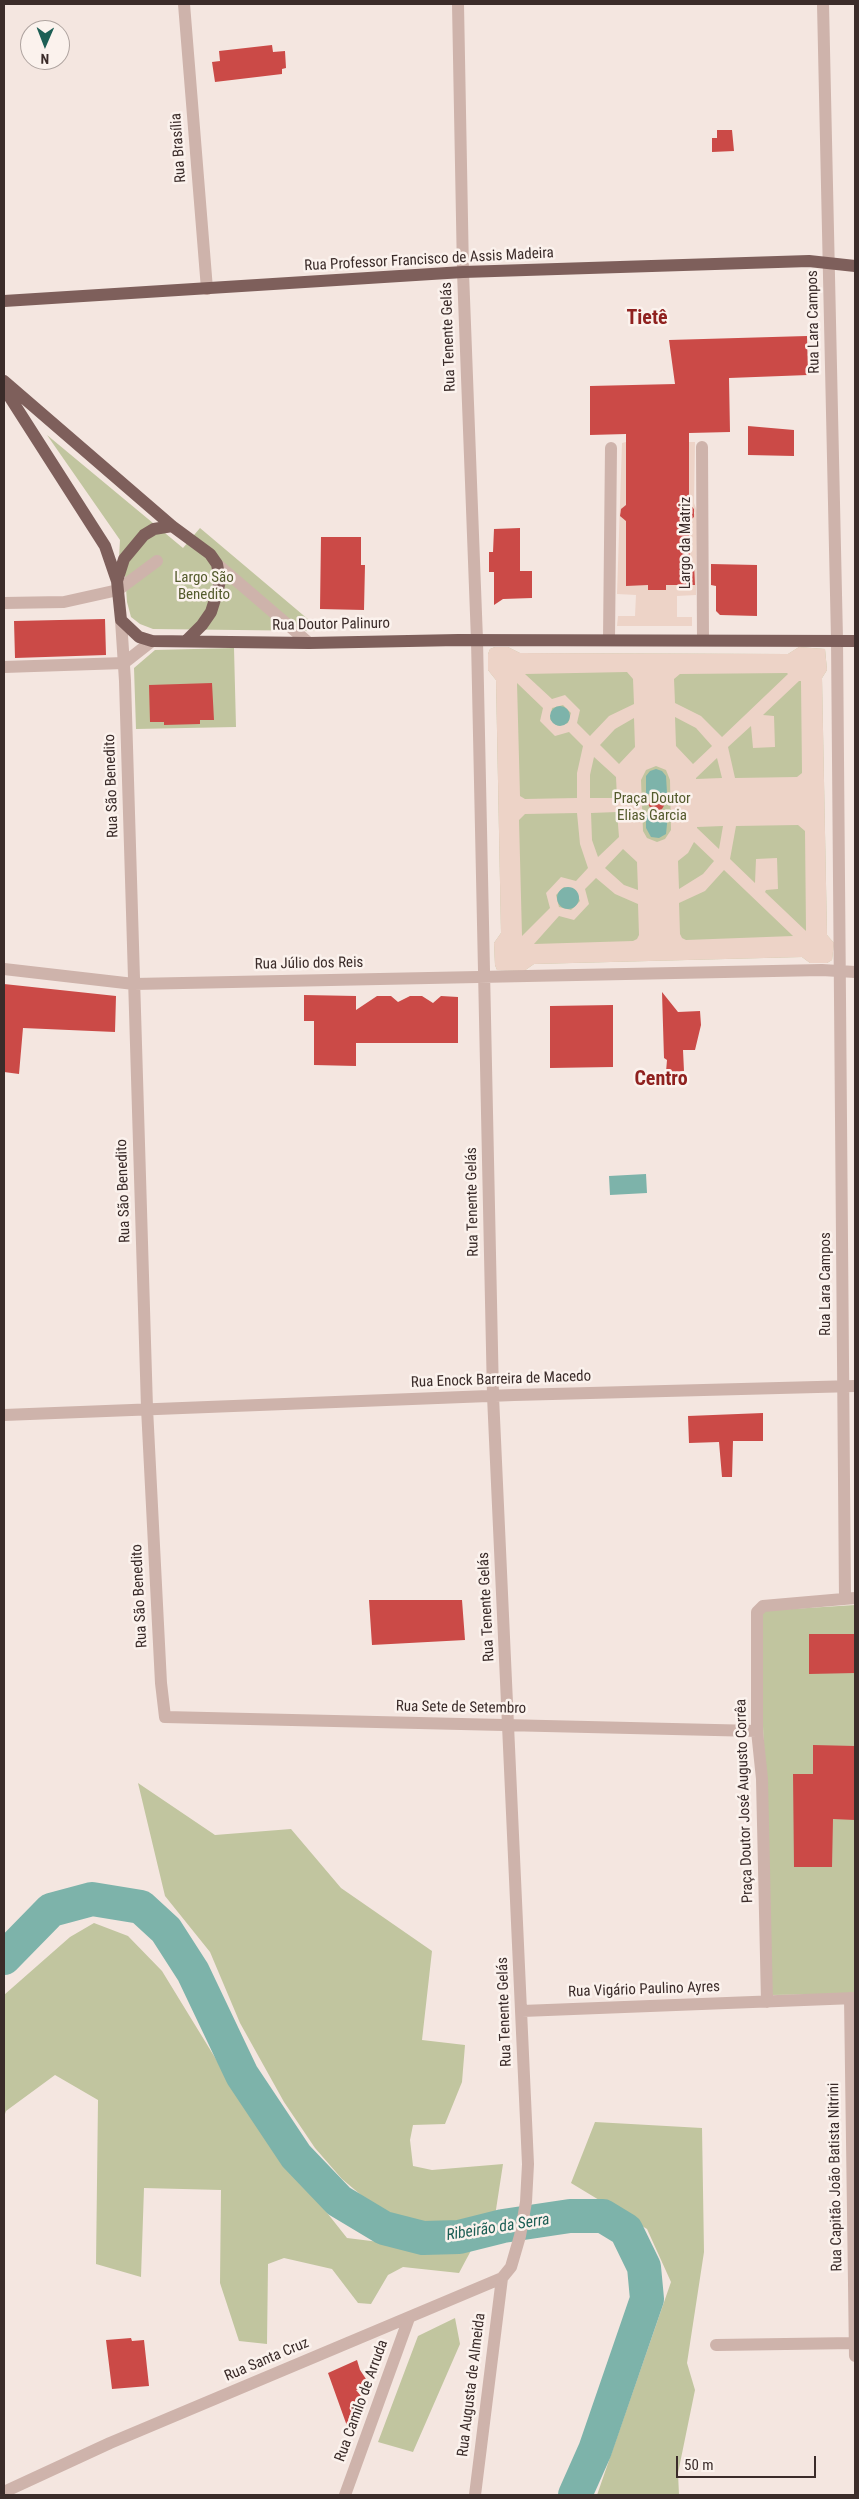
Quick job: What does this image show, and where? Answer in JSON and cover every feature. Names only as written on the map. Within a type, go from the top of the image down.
[{"type":"main road","name":"Rua Professor Francisco de Assis Madeira","points":[[4,301],[462,272],[829,262],[855,266]]},
{"type":"main road","points":[[4,381],[172,526],[210,554],[218,564],[220,581],[211,612],[202,625],[186,641],[152,641],[139,637],[121,620],[117,586],[105,546],[4,388]]},
{"type":"main road","points":[[117,586],[124,559],[144,535],[154,529],[172,526]]},
{"type":"main road","points":[[477,640],[837,639],[855,641]]},
{"type":"main road","name":"Rua Doutor Palinuro","points":[[186,641],[309,643],[477,640]]},
{"type":"street","name":"Rua Brasília","points":[[184,4],[207,289]]},
{"type":"street","name":"Rua Tenente Gelás","points":[[458,4],[462,272],[477,640]]},
{"type":"street","name":"Rua Lara Campos","points":[[823,4],[837,639]]},
{"type":"street","name":"Largo da Matriz","points":[[702,447],[703,640]]},
{"type":"street","points":[[609,640],[610,448]]},
{"type":"street","points":[[4,602],[64,602],[117,586],[157,561]]},
{"type":"street","points":[[218,564],[309,643]]},
{"type":"street","points":[[121,620],[124,663]]},
{"type":"street","points":[[837,639],[840,969]]},
{"type":"street","points":[[477,640],[485,976],[840,969],[855,972]]},
{"type":"street","points":[[4,667],[124,663],[152,641]]},
{"type":"street","name":"Rua São Benedito","points":[[124,663],[147,1408],[161,1683],[165,1717]]},
{"type":"street","name":"Rua Júlio dos Reis","points":[[4,969],[134,984],[485,976]]},
{"type":"street","name":"Rua Lara Campos","points":[[840,969],[849,1386],[850,1598]]},
{"type":"street","name":"Rua Tenente Gelás","points":[[485,976],[493,1396],[528,2164],[526,2202],[520,2236],[511,2267],[502,2278]]},
{"type":"street","name":"Rua Enock Barreira de Macedo","points":[[4,1415],[493,1396],[849,1386]]},
{"type":"street","name":"Praça Doutor José Augusto Corrêa","points":[[767,2002],[762,1779],[757,1731],[757,1612],[763,1606],[850,1598]]},
{"type":"street","name":"Rua Sete de Setembro","points":[[165,1717],[757,1731]]},
{"type":"street","points":[[767,2002],[853,1998]]},
{"type":"street","name":"Rua Capitão João Batista Nitrini","points":[[853,1998],[855,2356]]},
{"type":"street","name":"Rua Vigário Paulino Ayres","points":[[522,2011],[767,2002]]},
{"type":"street","name":"Rua Santa Cruz","points":[[4,2492],[110,2443],[502,2278]]},
{"type":"street","name":"Rua Augusta de Almeida","points":[[475,2495],[502,2278]]},
{"type":"street","name":"Rua Camilo de Arruda","points":[[345,2495],[409,2318]]},
{"type":"street","points":[[716,2345],[855,2343]]},
{"type":"green space","name":"Largo São Benedito","points":[[47,435],[183,548],[200,528],[322,631],[153,629],[140,624],[131,617],[127,602],[125,575],[119,558],[120,540]]},
{"type":"green space","name":"Praça Doutor Elias Garcia","points":[[508,647],[520,653],[788,654],[799,647],[825,649],[827,670],[822,678],[827,935],[834,943],[832,960],[827,963],[810,963],[802,957],[534,964],[524,971],[497,970],[494,943],[501,933],[496,680],[488,670],[488,654],[490,649]]},
{"type":"green space","points":[[234,648],[236,727],[136,729],[134,668],[155,650]]},
{"type":"green space","points":[[855,1605],[855,1994],[770,1995],[760,1611]]},
{"type":"green space","points":[[138,1783],[215,1835],[291,1829],[341,1888],[432,1951],[422,2040],[465,2045],[462,2082],[445,2124],[413,2125],[410,2140],[413,2166],[432,2170],[503,2164],[495,2216],[425,2227],[380,2211],[342,2179],[315,2148],[284,2102],[240,2023],[210,1952],[165,1896]]},
{"type":"green space","points":[[94,1923],[128,1936],[162,1971],[252,2118],[347,2238],[428,2248],[475,2243],[459,2273],[403,2267],[388,2275],[371,2304],[358,2303],[332,2269],[284,2258],[268,2264],[267,2344],[239,2341],[220,2283],[221,2190],[144,2188],[141,2277],[96,2264],[98,2100],[55,2075],[6,2111],[4,2117],[4,1995],[70,1937]]},
{"type":"green space","points":[[595,2122],[702,2128],[704,2252],[687,2363],[695,2390],[678,2473],[679,2495],[597,2495],[671,2282],[647,2229],[571,2183]]},
{"type":"green space","points":[[455,2318],[460,2344],[413,2452],[378,2442],[418,2336]]},
{"type":"shaded area","points":[[626,442],[626,506],[620,513],[626,520],[626,585],[648,585],[648,590],[666,585],[690,585],[689,520],[695,513],[689,506],[689,442],[695,442],[694,503],[697,511],[696,595],[677,596],[677,617],[692,617],[692,626],[617,626],[618,616],[635,616],[636,595],[617,594],[622,443]]},
{"type":"shaded area","points":[[508,647],[520,653],[788,654],[799,647],[825,649],[827,670],[822,678],[827,935],[834,943],[832,960],[827,963],[810,963],[802,957],[534,964],[524,971],[497,970],[494,943],[501,933],[496,680],[488,670],[488,654],[490,649]],"holes":[[[627,672],[633,679],[634,704],[609,716],[590,736],[577,723],[580,710],[565,695],[552,699],[525,674]],[[680,674],[788,674],[722,737],[701,716],[675,703],[674,679]],[[801,681],[802,773],[797,777],[735,778],[728,747],[751,726],[753,748],[775,747],[774,716],[763,715]],[[517,683],[543,708],[540,721],[555,736],[569,732],[583,746],[577,773],[577,798],[525,799],[520,796]],[[563,705],[571,713],[568,723],[558,726],[550,719],[552,708]],[[675,717],[696,728],[712,746],[693,764],[676,746]],[[634,718],[635,747],[619,764],[600,745],[615,729]],[[594,757],[616,777],[617,798],[590,798],[590,775]],[[717,758],[722,778],[696,779],[696,778]],[[656,766],[666,770],[670,780],[671,830],[665,839],[657,842],[647,838],[643,831],[641,780],[646,770]],[[617,812],[619,837],[598,857],[592,840],[591,813]],[[577,813],[580,844],[588,868],[576,881],[561,877],[546,893],[550,908],[522,936],[519,820],[525,814]],[[798,825],[805,831],[806,931],[765,892],[766,890],[778,889],[777,858],[756,859],[755,883],[730,859],[736,826]],[[723,826],[719,849],[697,828],[697,827]],[[694,842],[714,861],[703,874],[679,889],[678,861],[688,853]],[[623,849],[637,862],[638,890],[624,885],[605,868]],[[724,870],[793,936],[686,940],[680,934],[679,903],[705,891]],[[596,878],[615,894],[638,904],[639,935],[633,941],[534,944],[559,916],[574,920],[589,904],[585,889]],[[564,887],[576,890],[580,901],[571,910],[559,907],[556,895]]]},
{"type":"water","points":[[560,706],[567,709],[570,716],[567,723],[560,726],[553,723],[550,716],[553,709]]},
{"type":"water","points":[[656,769],[662,771],[666,776],[667,793],[646,794],[646,776],[650,771]]},
{"type":"water","points":[[668,814],[666,834],[659,838],[651,837],[646,828],[646,815]]},
{"type":"water","points":[[568,887],[576,890],[579,898],[576,906],[568,909],[560,906],[557,898],[560,890]]},
{"type":"water","points":[[646,1174],[647,1193],[610,1195],[609,1176]]},
{"type":"building","points":[[272,45],[273,52],[285,51],[286,68],[282,69],[282,74],[215,82],[212,62],[220,61],[219,51]]},
{"type":"building","points":[[717,130],[732,130],[734,151],[712,152],[712,138],[717,138]]},
{"type":"building","points":[[807,336],[808,375],[729,378],[730,432],[689,433],[689,504],[694,509],[694,517],[689,521],[690,564],[694,564],[695,585],[666,585],[666,590],[648,590],[648,585],[626,586],[626,521],[620,516],[621,509],[626,505],[626,434],[590,435],[590,386],[675,384],[669,340]]},
{"type":"building","points":[[748,426],[794,430],[794,456],[748,455]]},
{"type":"building","points":[[520,528],[520,571],[532,571],[532,598],[503,599],[494,605],[494,572],[489,572],[489,552],[493,552],[494,529]]},
{"type":"building","points":[[321,537],[361,537],[361,565],[365,565],[364,610],[320,609]]},
{"type":"building","points":[[711,564],[757,565],[757,616],[720,615],[716,611],[716,586],[711,585]]},
{"type":"building","points":[[105,619],[106,655],[15,658],[14,621]]},
{"type":"building","points":[[212,683],[214,720],[200,720],[200,724],[164,725],[164,722],[150,722],[149,685]]},
{"type":"building","points":[[656,795],[665,804],[659,814],[651,809],[648,804]]},
{"type":"building","points":[[4,984],[116,996],[115,1032],[23,1028],[19,1074],[4,1072]]},
{"type":"building","points":[[662,992],[678,1012],[700,1011],[701,1025],[695,1050],[683,1050],[684,1071],[666,1072],[667,1060],[664,1058]]},
{"type":"building","points":[[304,995],[356,996],[356,1010],[377,996],[391,996],[398,1002],[410,996],[422,996],[433,1003],[441,996],[458,997],[458,1043],[356,1043],[356,1066],[314,1065],[314,1021],[304,1021]]},
{"type":"building","points":[[613,1005],[613,1067],[550,1068],[550,1006]]},
{"type":"building","points":[[763,1413],[763,1441],[733,1441],[732,1477],[722,1477],[719,1442],[689,1443],[688,1416]]},
{"type":"building","points":[[369,1600],[462,1600],[465,1640],[372,1645]]},
{"type":"building","points":[[809,1634],[855,1634],[855,1673],[809,1674]]},
{"type":"building","points":[[813,1745],[855,1746],[855,1820],[833,1819],[832,1867],[794,1867],[793,1774],[813,1774]]},
{"type":"building","points":[[131,2338],[132,2341],[144,2340],[149,2386],[112,2389],[106,2340]]},
{"type":"building","points":[[357,2360],[360,2370],[368,2382],[361,2383],[365,2389],[356,2390],[362,2397],[356,2414],[347,2426],[328,2373]]},
{"type":"waterway","name":"Ribeirão da Serra","points":[[4,1958],[51,1910],[92,1899],[141,1907],[166,1930],[193,1972],[242,2075],[296,2156],[339,2201],[384,2228],[423,2238],[459,2237],[503,2226],[570,2216],[603,2216],[626,2230],[644,2267],[647,2299],[595,2450],[575,2495]]},
{"type":"district","name":"Tietê","points":[[647,319]]},
{"type":"district","name":"Centro","points":[[661,1080]]}]
